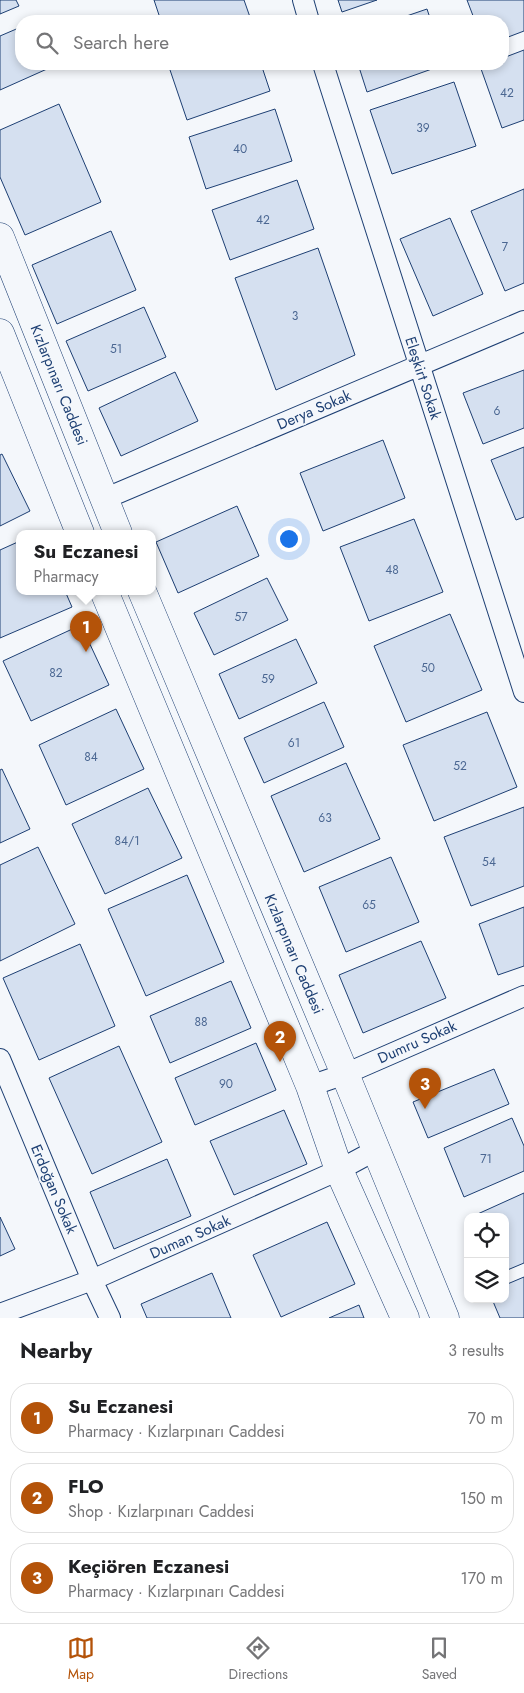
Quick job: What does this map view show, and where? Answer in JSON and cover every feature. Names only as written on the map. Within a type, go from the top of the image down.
[{"type":"main road","name":"Kızlarpınarı Caddesi","points":[[0,237],[117,530]]},
{"type":"main road","points":[[0,333],[8,380],[79,530]]},
{"type":"main road","points":[[106,595],[310,1086],[339,1170],[405,1318]]},
{"type":"main road","name":"Kızlarpınarı Caddesi","points":[[144,595],[445,1318]]},
{"type":"street","points":[[303,0],[308,15]]},
{"type":"street","name":"Eleşkirt Sokak","points":[[325,70],[524,692]]},
{"type":"street","name":"Derya Sokak","points":[[104,500],[524,321]]},
{"type":"street","name":"Dumru Sokak","points":[[310,1086],[344,1074],[524,996]]},
{"type":"street","name":"Erdoğan Sokak","points":[[0,1060],[92,1280],[110,1318]]},
{"type":"street","name":"Duman Sokak","points":[[0,1314],[92,1280],[339,1170],[376,1150]]},
{"type":"building","points":[[0,0],[16,0],[19,6],[0,14]]},
{"type":"building","points":[[154,0],[244,0],[249,15],[159,15]]},
{"type":"building","points":[[338,0],[377,0],[342,12]]},
{"type":"building","points":[[467,0],[524,0],[524,31],[509,37],[509,15],[473,15]]},
{"type":"building","points":[[427,9],[429,15],[410,15]]},
{"type":"building","points":[[15,30],[15,70],[45,70],[0,90],[0,36]]},
{"type":"building","points":[[524,50],[524,120],[502,128],[481,70],[509,70],[509,56]]},
{"type":"building","points":[[170,70],[263,70],[270,91],[187,120]]},
{"type":"building","points":[[360,70],[429,70],[367,92]]},
{"type":"building","points":[[454,82],[476,146],[392,174],[370,110]]},
{"type":"building","points":[[59,104],[101,202],[25,235],[0,177],[0,130]]},
{"type":"building","points":[[275,109],[292,161],[206,189],[189,137]]},
{"type":"building","points":[[297,180],[314,229],[230,260],[212,210]]},
{"type":"building","points":[[524,189],[524,283],[505,291],[471,211]]},
{"type":"building","points":[[450,218],[483,294],[433,316],[400,239]]},
{"type":"building","points":[[111,231],[136,290],[57,324],[32,265]]},
{"type":"building","points":[[318,248],[355,355],[276,390],[235,278]]},
{"type":"building","points":[[144,307],[166,357],[88,391],[66,341]]},
{"type":"building","points":[[524,370],[524,428],[483,444],[463,393]]},
{"type":"building","points":[[175,372],[198,421],[121,456],[99,408]]},
{"type":"building","points":[[383,440],[405,498],[323,531],[300,473]]},
{"type":"building","points":[[524,447],[524,517],[516,520],[491,460]]},
{"type":"building","points":[[2,454],[30,511],[0,526],[0,455]]},
{"type":"building","points":[[237,506],[259,556],[178,593],[156,542]]},
{"type":"building","points":[[414,519],[443,592],[369,621],[340,547]]},
{"type":"building","points":[[16,543],[16,595],[67,595],[72,607],[0,638],[0,550]]},
{"type":"building","points":[[267,578],[288,620],[214,655],[194,613]]},
{"type":"building","points":[[450,614],[482,690],[406,722],[374,646]]},
{"type":"building","points":[[81,625],[109,685],[31,721],[3,661]]},
{"type":"building","points":[[296,639],[317,683],[239,719],[219,674]]},
{"type":"building","points":[[324,702],[344,747],[264,783],[244,738]]},
{"type":"building","points":[[116,709],[144,769],[66,805],[39,745]]},
{"type":"building","points":[[487,712],[517,787],[434,821],[403,745]]},
{"type":"building","points":[[346,763],[380,839],[304,872],[271,796]]},
{"type":"building","points":[[2,769],[30,829],[0,843],[0,770]]},
{"type":"building","points":[[148,788],[182,858],[105,894],[72,824]]},
{"type":"building","points":[[524,807],[524,886],[471,906],[444,837]]},
{"type":"building","points":[[38,847],[75,924],[0,961],[0,865]]},
{"type":"building","points":[[391,857],[419,922],[346,952],[319,887]]},
{"type":"building","points":[[187,875],[224,962],[146,996],[108,909]]},
{"type":"building","points":[[524,907],[524,966],[498,975],[479,924]]},
{"type":"building","points":[[421,941],[446,998],[363,1033],[339,975]]},
{"type":"building","points":[[80,944],[115,1026],[39,1060],[3,978]]},
{"type":"building","points":[[231,981],[251,1028],[170,1063],[150,1016]]},
{"type":"building","points":[[256,1043],[276,1090],[195,1125],[175,1078]]},
{"type":"building","points":[[119,1046],[162,1142],[92,1174],[49,1078]]},
{"type":"building","points":[[494,1069],[509,1104],[428,1138],[413,1102]]},
{"type":"building","points":[[284,1110],[307,1164],[234,1195],[210,1141]]},
{"type":"building","points":[[512,1118],[524,1146],[524,1171],[464,1197],[444,1148]]},
{"type":"building","points":[[167,1159],[191,1216],[114,1249],[90,1192]]},
{"type":"building","points":[[524,1193],[524,1263],[509,1269],[509,1213],[480,1213]]},
{"type":"building","points":[[0,1217],[15,1249],[0,1256]]},
{"type":"building","points":[[327,1222],[355,1284],[281,1317],[253,1255]]},
{"type":"building","points":[[212,1273],[231,1318],[147,1318],[141,1304]]},
{"type":"building","points":[[524,1277],[524,1318],[500,1318],[494,1303],[509,1303],[509,1283]]},
{"type":"building","points":[[359,1305],[364,1318],[329,1318]]},
{"type":"place","name":"Su Eczanesi","points":[[86,652]]},
{"type":"place","name":"FLO","points":[[280,1062]]},
{"type":"place","name":"Keçiören Eczanesi","points":[[425,1109]]}]
